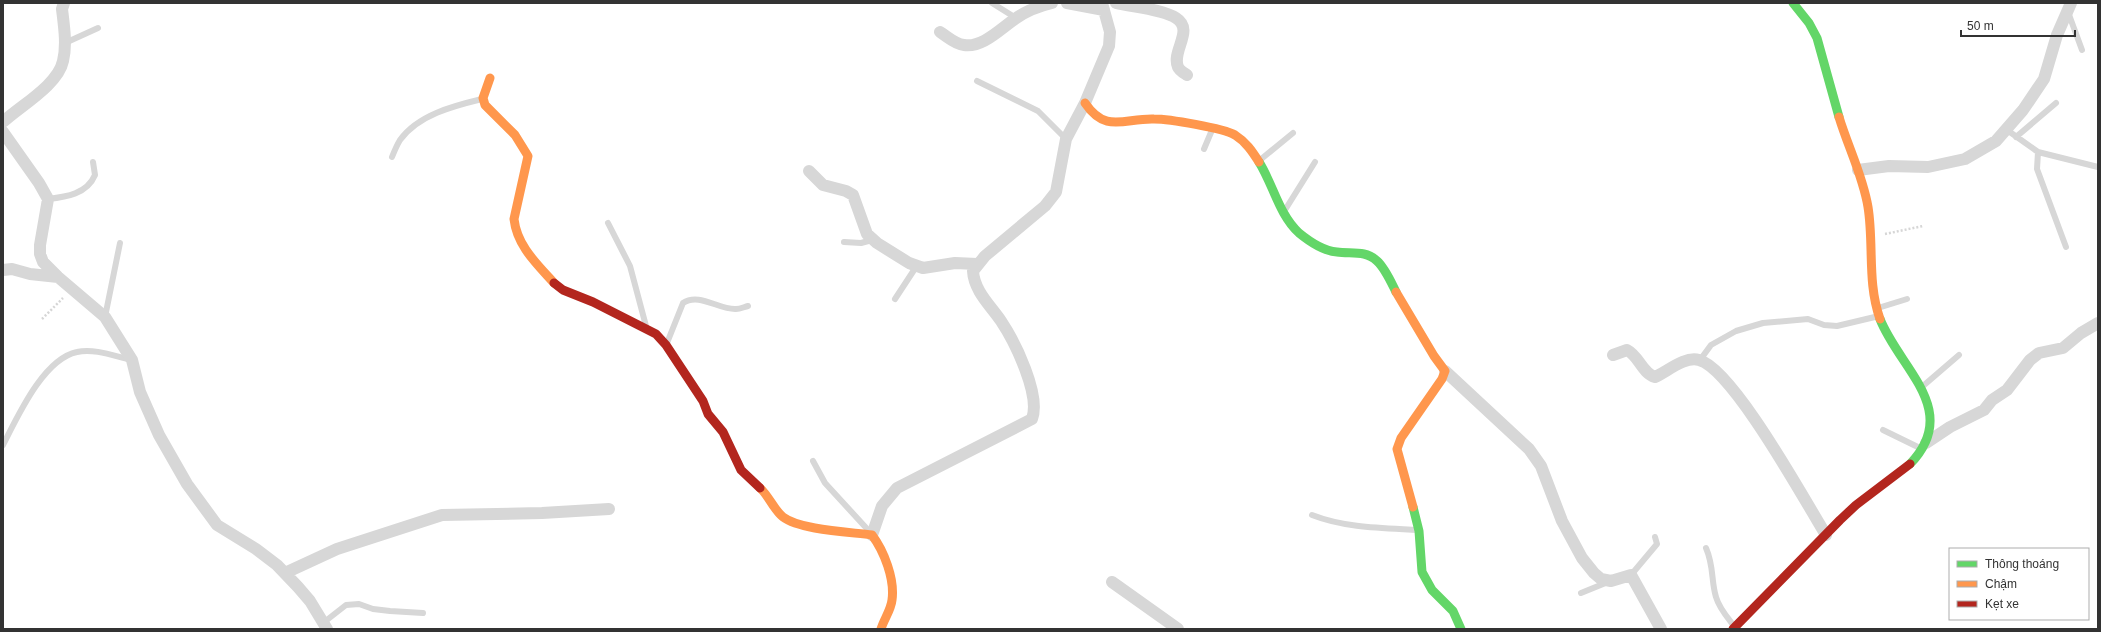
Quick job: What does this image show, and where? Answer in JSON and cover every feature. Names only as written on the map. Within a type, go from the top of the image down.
[{"type":"street","points":[[3,122],[36,96],[61,70],[65,52],[62,9],[64,3]]},
{"type":"street","points":[[940,32],[957,43],[966,46],[976,44],[988,38],[1016,18],[1040,6],[1052,3]]},
{"type":"street","points":[[872,535],[882,506],[897,488],[1032,419],[1035,405],[1027,372],[1008,333],[986,301],[973,278],[973,271],[977,264],[1052,198],[1056,192],[1066,139],[1085,103],[1109,46],[1110,32],[1103,6],[1067,3]]},
{"type":"street","points":[[1116,3],[1128,4],[1170,15],[1179,20],[1183,25],[1184,32],[1177,62],[1178,68],[1187,75]]},
{"type":"street","points":[[1793,3],[1811,26],[1820,49],[1843,129],[1858,170],[1868,207],[1873,292],[1878,312],[1884,328],[1922,386],[1930,415],[1929,435],[1924,446]]},
{"type":"street","points":[[1858,170],[1889,166],[1928,167],[1965,159],[2011,134],[2044,79],[2057,35],[2069,7]]},
{"type":"street","points":[[490,78],[483,98],[485,105],[496,118],[519,138],[526,148],[528,156],[514,219],[515,227],[528,255],[542,272],[563,290],[593,302],[656,334],[666,345],[703,401],[708,414],[724,432],[741,470],[764,492],[782,517],[795,523],[822,529],[872,535],[876,540],[885,562],[892,598],[881,629]]},
{"type":"street","points":[[1085,103],[1091,112],[1101,120],[1110,123],[1120,124],[1154,119],[1233,134],[1248,144],[1284,212],[1297,231],[1317,246],[1330,251],[1372,255],[1445,370],[1529,449],[1541,466],[1562,522],[1582,558],[1601,579],[1611,581],[1631,575],[1661,629]]},
{"type":"street","points":[[3,132],[39,183],[48,199],[40,245],[40,254],[44,262],[58,277],[105,317],[132,360],[140,392],[159,435],[187,484],[217,525],[256,549],[285,573],[310,601],[325,626]]},
{"type":"street","points":[[809,171],[823,186],[846,190],[853,196],[867,234],[872,240],[916,267],[923,268],[955,263],[977,264]]},
{"type":"street","points":[[3,270],[12,269],[30,274],[58,277]]},
{"type":"street","points":[[1734,628],[1857,505],[1890,482],[1924,446],[1984,410],[1992,400],[2007,390],[2030,360],[2039,353],[2063,348],[2081,333],[2098,323]]},
{"type":"street","points":[[1613,355],[1627,350],[1632,353],[1650,375],[1655,377],[1690,359],[1700,360],[1716,371],[1733,388],[1750,411],[1826,535]]},
{"type":"street","points":[[1445,370],[1442,379],[1398,444],[1398,455],[1420,531],[1422,572],[1432,590],[1440,596],[1453,611],[1461,629]]},
{"type":"street","points":[[285,573],[336,549],[442,515],[542,513],[609,509]]},
{"type":"street","points":[[1112,582],[1178,629]]},
{"type":"lane","points":[[992,3],[1016,18]]},
{"type":"lane","points":[[1804,16],[1805,3]]},
{"type":"lane","points":[[2069,7],[2082,50]]},
{"type":"lane","points":[[64,43],[98,28]]},
{"type":"lane","points":[[977,81],[1038,111],[1066,139]]},
{"type":"lane","points":[[392,157],[400,140],[410,129],[424,120],[456,105],[483,98]]},
{"type":"lane","points":[[2056,103],[2011,134],[2038,152],[2098,167]]},
{"type":"lane","points":[[1204,149],[1212,130]]},
{"type":"lane","points":[[1258,162],[1293,133]]},
{"type":"lane","points":[[2038,152],[2037,169],[2066,247]]},
{"type":"lane","points":[[48,199],[71,195],[88,186],[95,175],[93,162]]},
{"type":"lane","points":[[1284,212],[1316,162]]},
{"type":"lane","points":[[608,223],[630,266],[647,329]]},
{"type":"lane","points":[[844,242],[861,244],[872,240]]},
{"type":"lane","points":[[105,317],[120,243]]},
{"type":"lane","points":[[894,299],[916,267]]},
{"type":"lane","points":[[666,345],[684,303],[688,299],[696,299],[734,310],[748,306]]},
{"type":"lane","points":[[1700,360],[1711,345],[1736,331],[1763,323],[1808,319],[1824,325],[1837,326],[1878,312],[1907,299]]},
{"type":"lane","points":[[3,445],[27,398],[49,369],[62,360],[76,352],[92,351],[132,360]]},
{"type":"lane","points":[[1922,386],[1959,354]]},
{"type":"lane","points":[[1883,430],[1924,446]]},
{"type":"lane","points":[[813,461],[825,483],[872,535]]},
{"type":"lane","points":[[1312,515],[1323,520],[1371,527],[1420,531]]},
{"type":"lane","points":[[1631,575],[1654,550],[1657,544],[1655,537]]},
{"type":"lane","points":[[1706,548],[1712,566],[1716,598],[1734,628]]},
{"type":"lane","points":[[1581,593],[1611,581]]},
{"type":"lane","points":[[325,626],[346,605],[360,604],[373,609],[423,613]]},
{"type":"path","points":[[1869,238],[1923,226]]},
{"type":"path","points":[[42,319],[72,289]]},
{"type":"traffic: fast","points":[[1793,3],[1809,23],[1817,38],[1839,117]]},
{"type":"traffic: fast","points":[[1259,162],[1286,217],[1299,233],[1312,243],[1327,250],[1358,253],[1368,255],[1373,258],[1383,267],[1396,292]]},
{"type":"traffic: fast","points":[[1880,319],[1889,337],[1922,390],[1928,407],[1930,425],[1924,444],[1910,464]]},
{"type":"traffic: fast","points":[[1413,507],[1419,531],[1422,572],[1432,590],[1453,611],[1461,629]]},
{"type":"traffic: slow","points":[[490,78],[483,98],[485,105],[515,135],[528,156],[514,219],[516,229],[523,246],[554,283]]},
{"type":"traffic: slow","points":[[1085,103],[1093,113],[1108,121],[1125,122],[1143,119],[1161,119],[1196,124],[1229,132],[1246,144],[1259,162]]},
{"type":"traffic: slow","points":[[1839,117],[1866,195],[1870,221],[1873,292],[1880,319]]},
{"type":"traffic: slow","points":[[1396,292],[1434,356],[1445,371],[1442,379],[1401,438],[1397,449],[1413,507]]},
{"type":"traffic: slow","points":[[760,488],[780,514],[791,521],[813,528],[872,535],[881,549],[888,566],[892,583],[891,604],[881,629]]},
{"type":"traffic: jam","points":[[554,283],[563,290],[593,302],[656,334],[666,345],[703,401],[708,414],[723,432],[741,470],[760,488]]},
{"type":"traffic: jam","points":[[1733,629],[1856,505],[1910,464]]}]
